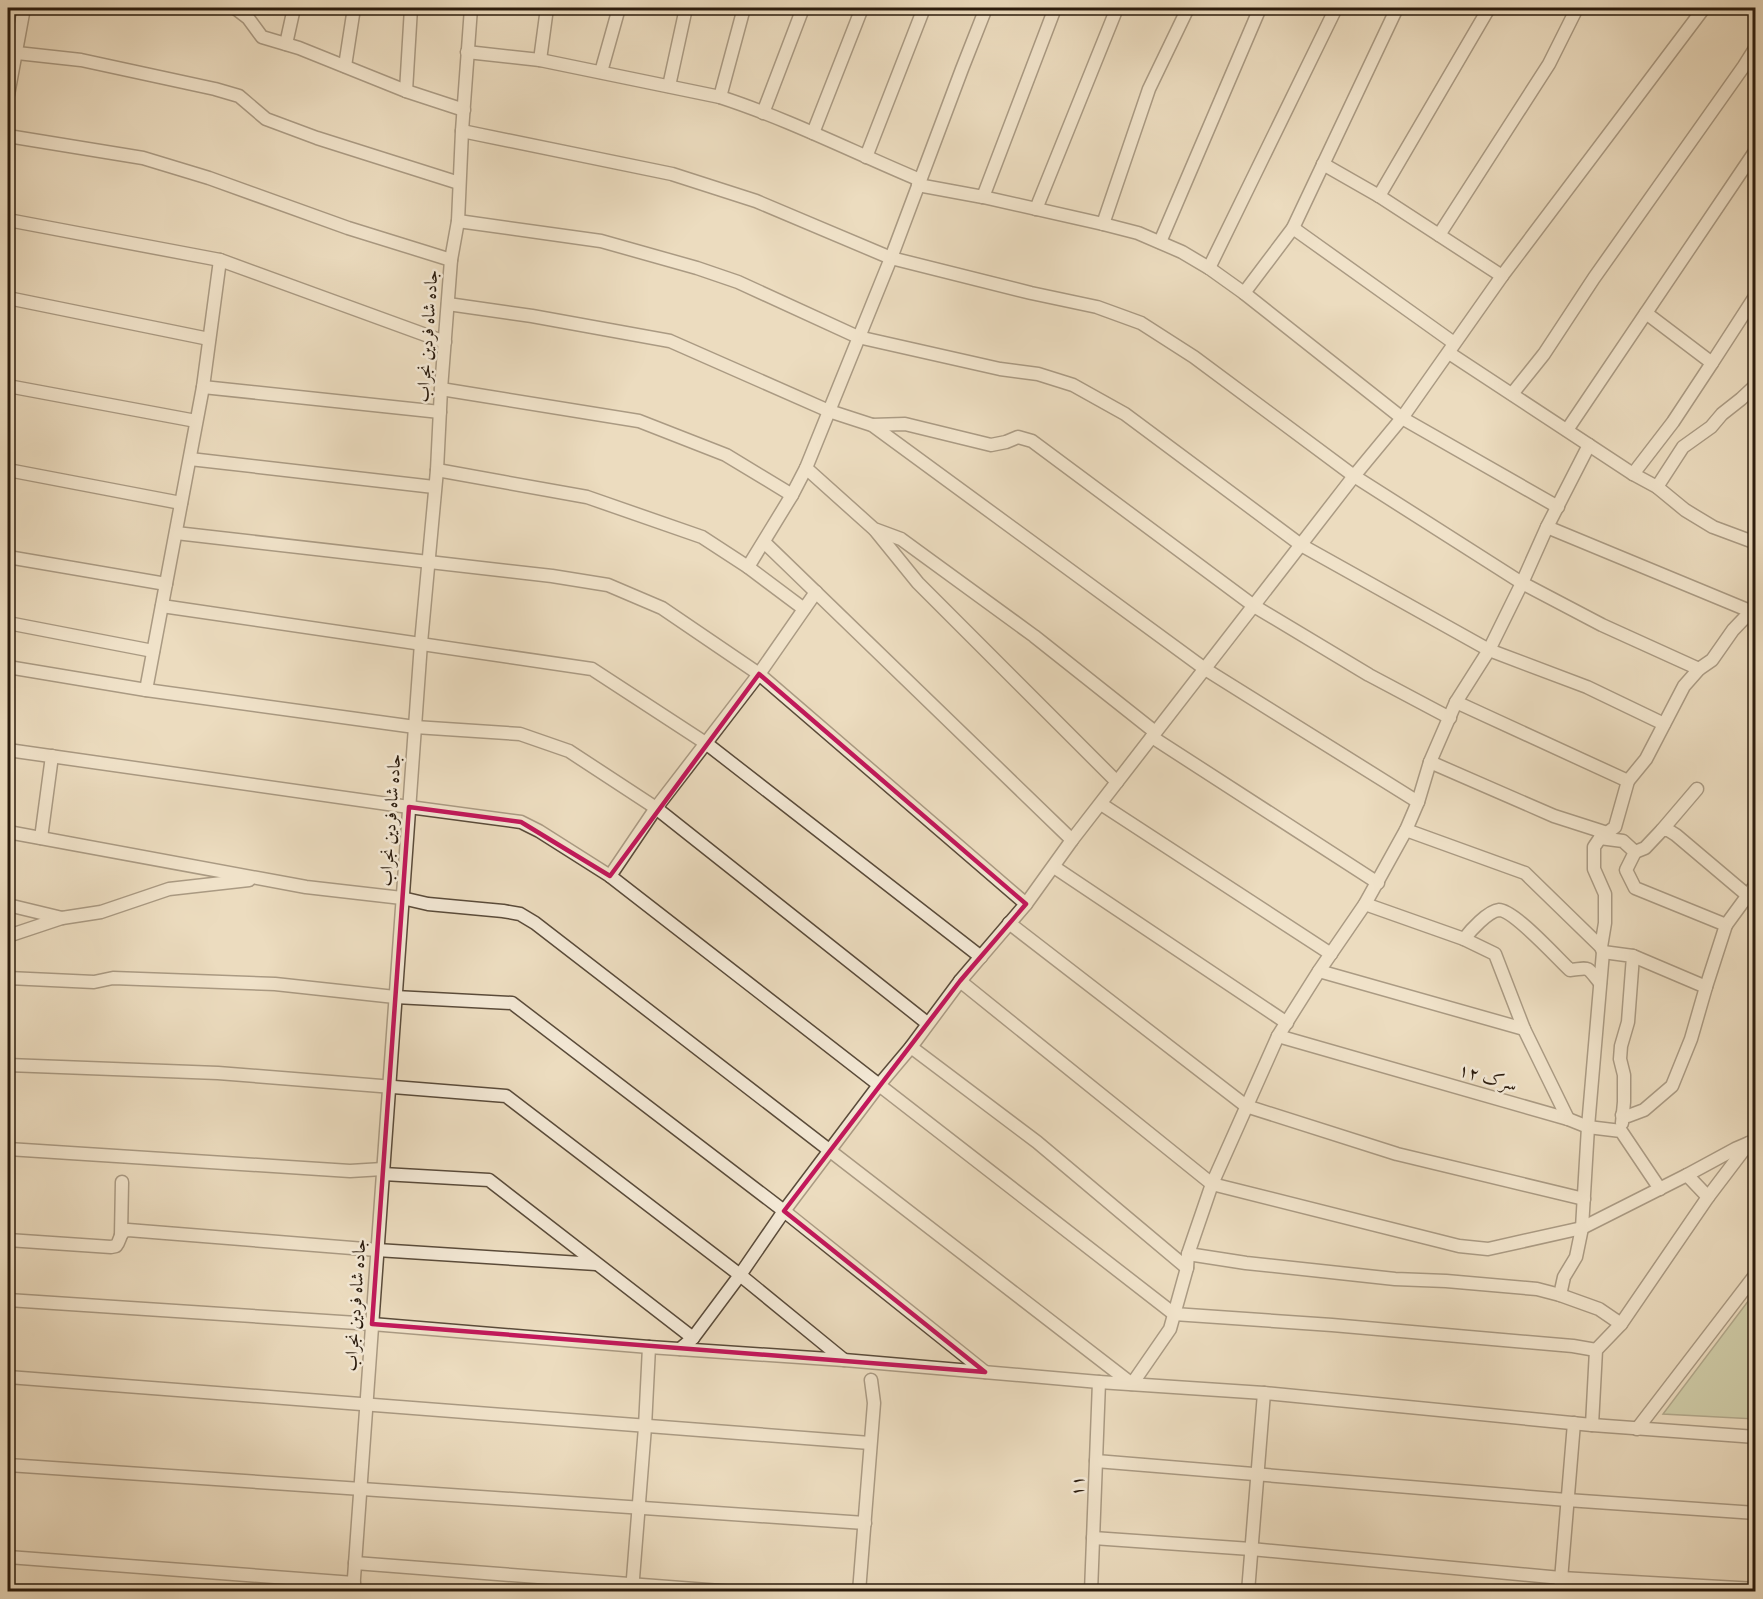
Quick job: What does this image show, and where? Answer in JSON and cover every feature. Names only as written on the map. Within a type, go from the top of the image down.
[{"type":"street","points":[[8,95],[11,52],[24,8]]},
{"type":"street","points":[[235,8],[248,18],[262,37],[345,66],[406,92],[464,110]]},
{"type":"street","points":[[286,44],[294,8]]},
{"type":"street","points":[[345,66],[354,8]]},
{"type":"street","points":[[406,92],[411,8]]},
{"type":"street","name":"جاده شاه فردین نجراب","points":[[353,1587],[421,643],[437,470],[451,260],[458,221],[471,8]]},
{"type":"street","points":[[540,60],[547,8]]},
{"type":"street","points":[[601,72],[619,8]]},
{"type":"street","points":[[669,86],[686,8]]},
{"type":"street","points":[[720,97],[744,8]]},
{"type":"street","points":[[763,113],[802,8]]},
{"type":"street","points":[[813,133],[862,8]]},
{"type":"street","points":[[866,157],[924,8]]},
{"type":"street","points":[[748,567],[806,468],[891,258],[986,8]]},
{"type":"street","points":[[983,197],[1055,8]]},
{"type":"street","points":[[1036,209],[1117,8]]},
{"type":"street","points":[[1103,224],[1149,89],[1188,8]]},
{"type":"street","points":[[1160,242],[1260,8]]},
{"type":"street","points":[[1209,268],[1336,8]]},
{"type":"street","points":[[1244,293],[1293,228],[1397,8]]},
{"type":"street","points":[[1379,196],[1489,8]]},
{"type":"street","points":[[1439,235],[1549,64],[1576,8]]},
{"type":"street","points":[[680,1349],[693,1338],[784,1211],[927,1023],[1026,904],[1072,840],[1354,476],[1402,418],[1502,276],[1704,8]]},
{"type":"street","points":[[1512,394],[1544,354],[1594,278],[1744,66],[1755,47]]},
{"type":"street","points":[[11,52],[81,60],[239,96],[266,118],[317,138],[459,183]]},
{"type":"street","points":[[468,52],[540,60],[720,97],[813,133],[919,182],[1103,224],[1138,233],[1160,242],[1209,268],[1244,293],[1402,418],[1558,507]]},
{"type":"street","points":[[462,131],[672,174],[756,201],[891,258],[1097,307],[1141,323],[1194,357],[1354,476],[1522,583],[1602,625],[1699,669]]},
{"type":"street","points":[[8,136],[143,158],[209,178],[348,228],[451,260]]},
{"type":"street","points":[[1567,430],[1755,150]]},
{"type":"street","points":[[1323,164],[1379,196],[1502,276]]},
{"type":"street","points":[[8,220],[220,260],[445,342]]},
{"type":"street","points":[[458,221],[601,241],[738,282],[858,337],[1000,369],[1038,374],[1073,385],[1125,414],[1301,545],[1489,650],[1587,687],[1664,724]]},
{"type":"street","points":[[1293,228],[1512,394],[1633,474],[1657,487],[1685,510],[1713,527],[1755,543]]},
{"type":"street","points":[[146,690],[203,387],[220,260]]},
{"type":"street","points":[[1633,474],[1673,422],[1755,295]]},
{"type":"street","points":[[8,298],[209,339]]},
{"type":"street","points":[[448,304],[532,316],[670,341],[829,411],[872,425],[1205,669],[1418,802]]},
{"type":"street","points":[[1646,312],[1712,363]]},
{"type":"street","points":[[1657,487],[1683,447],[1711,427],[1722,414],[1755,385]]},
{"type":"street","points":[[8,386],[196,420]]},
{"type":"street","points":[[203,387],[440,412]]},
{"type":"street","points":[[441,389],[639,421],[726,455],[792,495]]},
{"type":"street","points":[[872,425],[905,424],[991,445],[1018,437],[1032,441],[1254,606],[1369,675],[1450,718]]},
{"type":"street","points":[[1132,1383],[1170,1329],[1187,1268],[1188,1254],[1212,1184],[1278,1036],[1365,904],[1406,830],[1418,802],[1430,762],[1456,702],[1489,650],[1589,445]]},
{"type":"street","points":[[190,459],[434,487]]},
{"type":"street","points":[[806,468],[874,529],[918,584],[1117,782]]},
{"type":"street","points":[[8,470],[181,503]]},
{"type":"street","points":[[437,470],[586,497],[702,537],[748,567],[804,609]]},
{"type":"street","points":[[1547,527],[1752,608],[1712,660],[1699,669],[1684,686],[1646,759],[1628,781],[1615,827],[1594,847],[1594,869],[1605,894],[1605,923],[1582,1227],[1576,1257],[1564,1277],[1560,1295]]},
{"type":"street","points":[[874,529],[901,539],[1034,636],[1154,735],[1378,883]]},
{"type":"street","points":[[176,533],[552,576],[608,585],[662,608],[759,674],[1026,904]]},
{"type":"street","points":[[764,542],[1072,840]]},
{"type":"street","points":[[8,556],[166,584]]},
{"type":"street","points":[[610,876],[656,808],[759,674],[816,592]]},
{"type":"street","points":[[162,606],[592,669],[707,744],[981,957]]},
{"type":"street","points":[[8,623],[153,651]]},
{"type":"street","points":[[8,667],[146,690],[415,727],[520,734],[569,751],[656,808],[927,1023]]},
{"type":"street","points":[[1456,702],[1628,781]]},
{"type":"street","points":[[8,750],[521,822],[610,876],[1174,1314],[1332,1325],[1573,1346],[1596,1350]]},
{"type":"street","points":[[41,838],[52,756]]},
{"type":"street","points":[[1430,762],[1554,816],[1603,836],[1623,841],[1635,852]]},
{"type":"street","points":[[1697,789],[1645,848],[1635,852],[1626,870],[1635,888],[1726,925]]},
{"type":"street","points":[[1101,804],[1332,954]]},
{"type":"street","points":[[1406,830],[1525,873],[1602,950],[1633,956],[1706,987]]},
{"type":"street","points":[[1662,830],[1668,830],[1677,835],[1747,895]]},
{"type":"street","points":[[8,832],[306,887],[520,914],[544,930],[1132,1383]]},
{"type":"street","points":[[1054,867],[1287,1023]]},
{"type":"street","points":[[8,936],[62,918],[101,912],[169,889],[262,878]]},
{"type":"street","points":[[1622,1115],[1628,1116],[1644,1110],[1672,1086],[1691,1039],[1726,925],[1755,884]]},
{"type":"street","points":[[1365,904],[1464,939],[1495,954],[1524,1029],[1568,1119]]},
{"type":"street","points":[[8,905],[62,918]]},
{"type":"street","points":[[1464,939],[1472,928],[1492,913],[1500,910],[1530,930],[1570,970],[1583,968],[1590,970],[1600,983]]},
{"type":"street","points":[[1009,923],[1246,1106],[1396,1154],[1584,1199]]},
{"type":"street","points":[[1633,956],[1628,1022],[1620,1059],[1624,1075],[1622,1131],[1660,1189]]},
{"type":"street","points":[[1319,971],[1524,1029]]},
{"type":"street","points":[[8,978],[94,982],[113,978],[275,984],[395,998],[512,1003],[784,1211],[984,1372]]},
{"type":"street","points":[[960,981],[1212,1184],[1459,1246],[1488,1250],[1582,1227],[1752,1142]]},
{"type":"street","name":"سرک ۱۲","points":[[1278,1036],[1568,1119],[1588,1127],[1622,1131]]},
{"type":"street","points":[[910,1047],[1037,1142],[1187,1268]]},
{"type":"street","points":[[8,1065],[218,1073],[506,1096],[740,1275],[844,1360]]},
{"type":"street","points":[[1592,1425],[1596,1350],[1621,1323],[1708,1197],[1752,1142]]},
{"type":"street","points":[[8,1149],[489,1180],[693,1338]]},
{"type":"street","points":[[1687,1175],[1708,1197]]},
{"type":"street","points":[[8,1240],[111,1247],[118,1244],[121,1235],[122,1182]]},
{"type":"street","points":[[121,1235],[128,1230],[377,1250],[596,1263]]},
{"type":"street","points":[[1188,1254],[1246,1263],[1395,1279],[1537,1289],[1599,1309],[1621,1323]]},
{"type":"street","points":[[1637,1429],[1755,1274]]},
{"type":"street","points":[[8,1300],[372,1324],[649,1347],[844,1360],[1264,1394],[1637,1429],[1755,1437]]},
{"type":"street","points":[[632,1588],[649,1347]]},
{"type":"street","points":[[8,1377],[870,1443]]},
{"type":"street","points":[[859,1592],[873,1403],[871,1380]]},
{"type":"street","name":"۱۱","points":[[1091,1592],[1099,1382]]},
{"type":"street","points":[[1248,1592],[1264,1394]]},
{"type":"street","points":[[1560,1592],[1574,1423]]},
{"type":"street","points":[[1096,1461],[1567,1500],[1755,1513]]},
{"type":"street","points":[[8,1465],[865,1523]]},
{"type":"street","points":[[1093,1538],[1251,1549],[1561,1578],[1755,1589]]},
{"type":"street","points":[[8,1557],[353,1587]]},
{"type":"street","points":[[355,1563],[632,1588],[734,1592]]},
{"type":"highlighted area","points":[[759,674],[1026,904],[960,981],[784,1211],[985,1372],[372,1324],[409,807],[521,822],[610,876]]},
{"type":"green space","points":[[1755,1292],[1755,1419],[1663,1414]]}]
